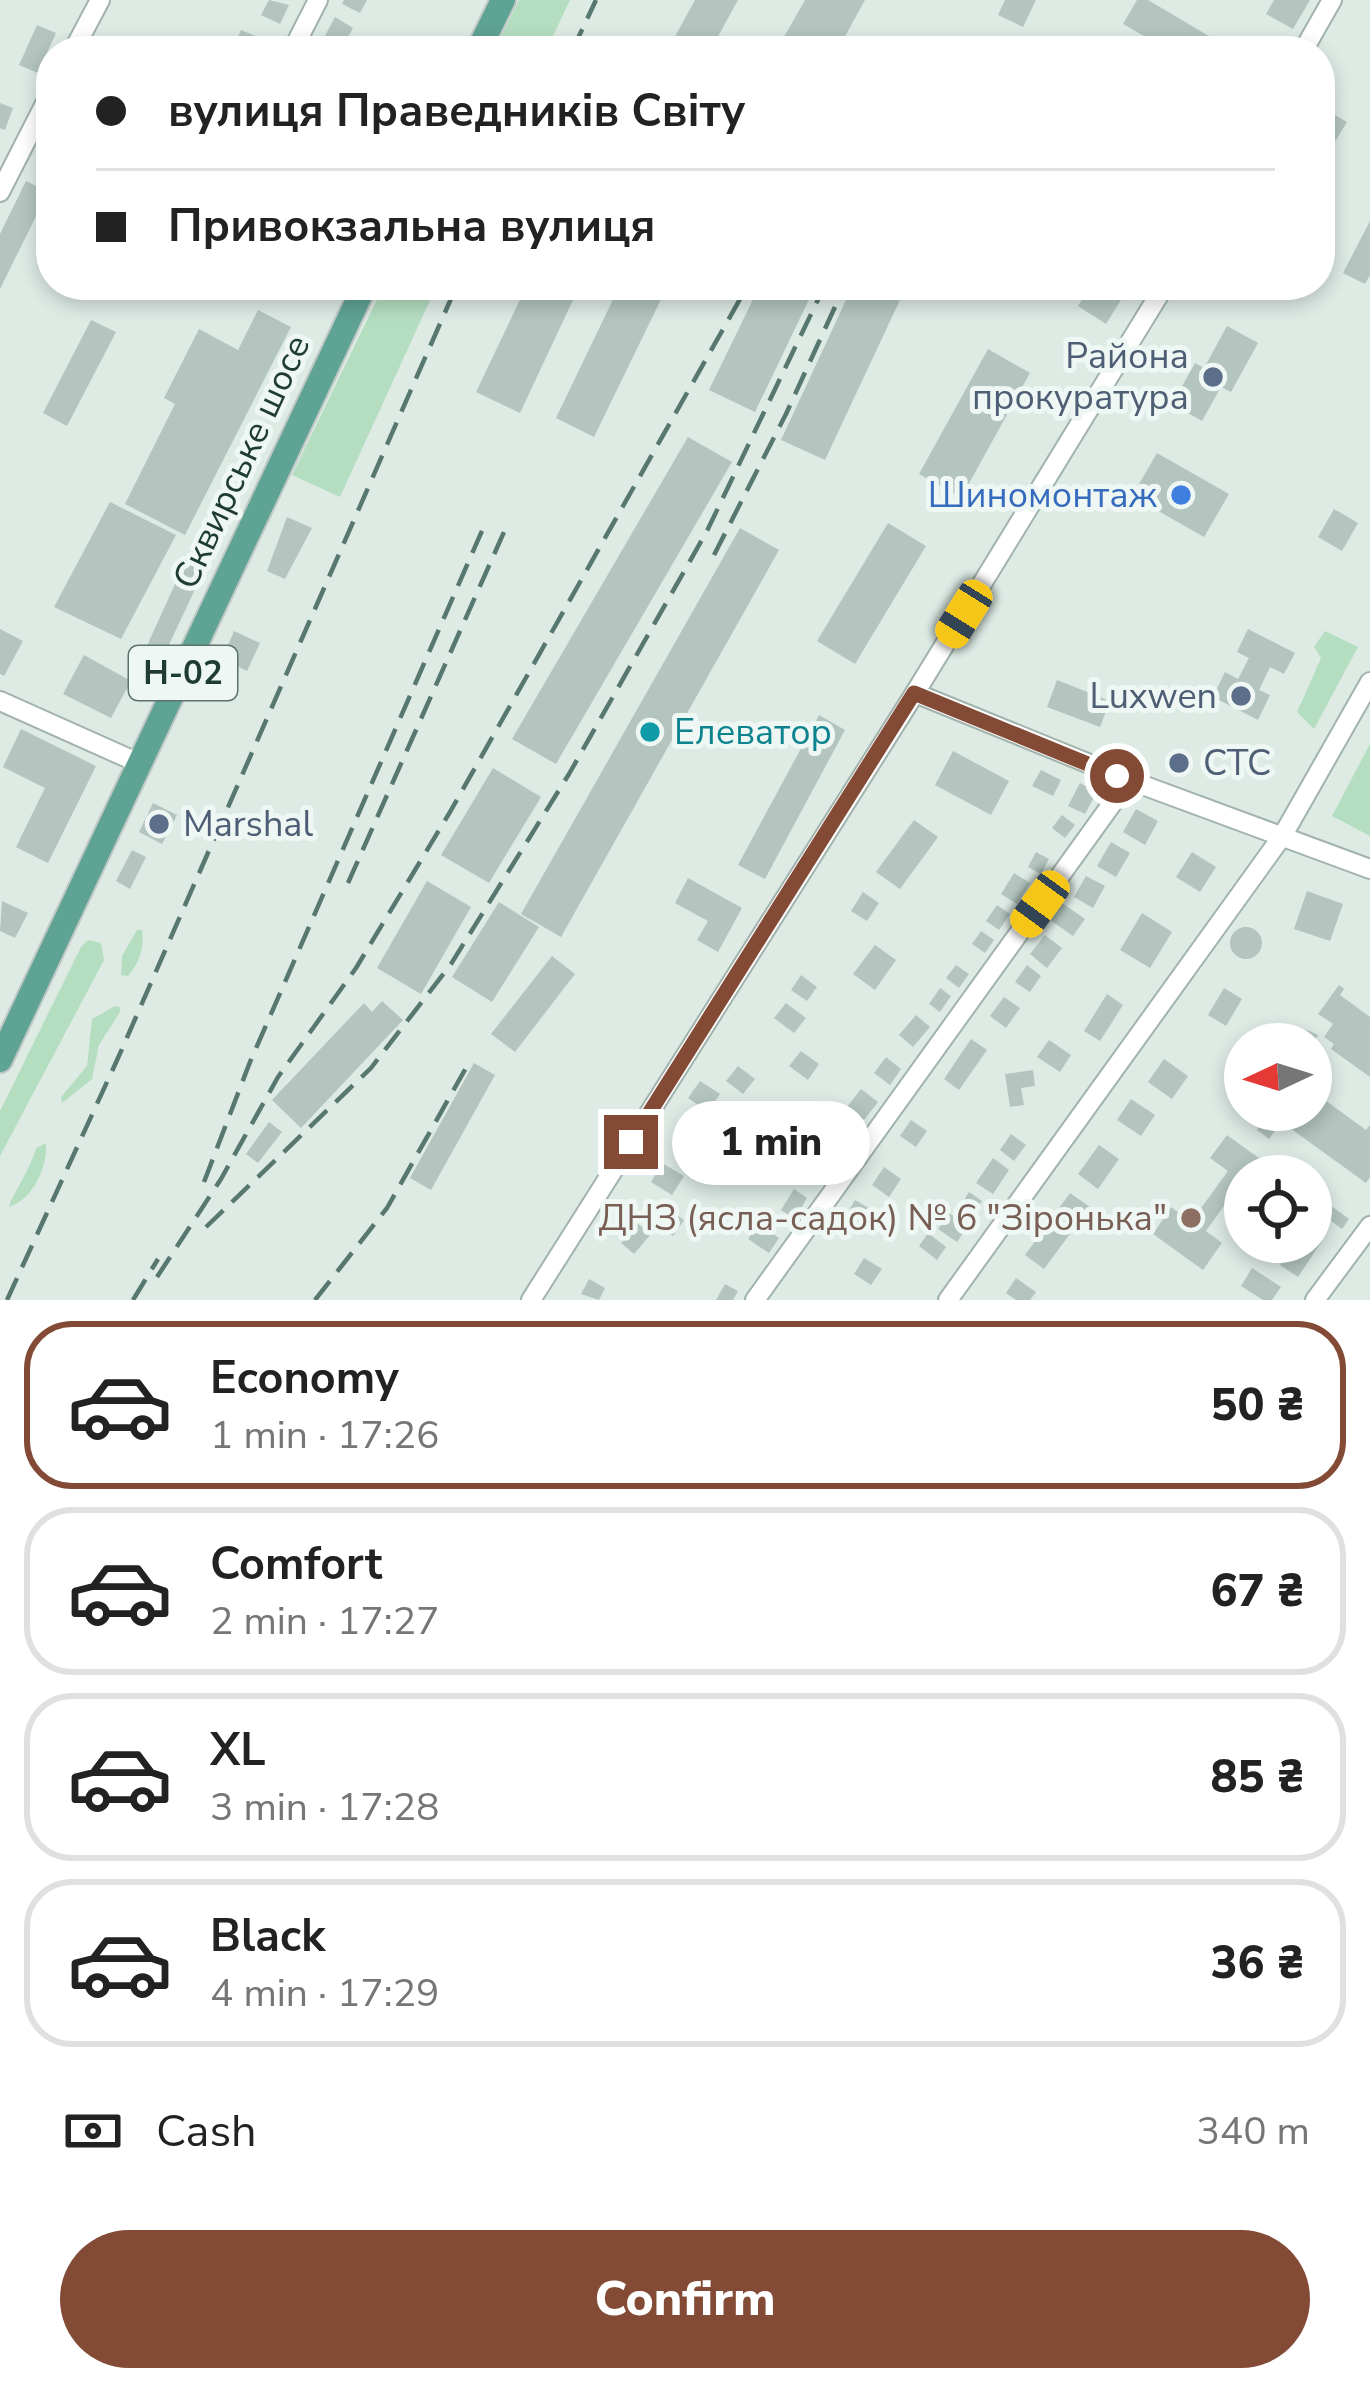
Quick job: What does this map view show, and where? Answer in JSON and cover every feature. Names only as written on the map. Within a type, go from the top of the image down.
[{"type":"main road","points":[[485,36],[503,0]]},
{"type":"main road","name":"Сквирське шосе","points":[[0,1060],[358,300]]},
{"type":"street","points":[[81,36],[100,0]]},
{"type":"street","points":[[300,36],[318,0]]},
{"type":"street","points":[[1312,36],[1332,0]]},
{"type":"street","points":[[0,192],[36,121]]},
{"type":"street","points":[[531,1300],[1156,300]]},
{"type":"street","points":[[948,1300],[1283,835],[1370,682]]},
{"type":"street","points":[[914,693],[1129,780],[1370,868]]},
{"type":"street","points":[[0,701],[141,764]]},
{"type":"street","points":[[755,1300],[1129,780]]},
{"type":"street","points":[[1315,1300],[1370,1226]]},
{"type":"green space","points":[[519,0],[570,0],[553,36],[501,36]]},
{"type":"green space","points":[[377,300],[430,300],[340,497],[292,475]]},
{"type":"green space","points":[[1325,631],[1358,647],[1314,729],[1297,712],[1321,658],[1314,647]]},
{"type":"green space","points":[[1370,744],[1370,836],[1332,816]]},
{"type":"green space","points":[[137,930],[142,930],[140,954],[128,976],[121,975],[122,956]]},
{"type":"green space","points":[[88,940],[101,943],[104,960],[0,1156],[0,1111]]},
{"type":"green space","points":[[115,1006],[120,1012],[99,1045],[92,1079],[62,1103],[61,1097],[87,1066],[92,1019]]},
{"type":"green space","points":[[46,1143],[37,1181],[9,1207],[36,1148]]},
{"type":"building","points":[[269,0],[289,5],[280,24],[261,15]]},
{"type":"building","points":[[344,0],[367,0],[360,13],[342,4]]},
{"type":"building","points":[[695,0],[738,0],[718,36],[675,36]]},
{"type":"building","points":[[805,0],[865,0],[845,36],[785,36]]},
{"type":"building","points":[[1005,0],[1036,0],[1023,27],[998,15]]},
{"type":"building","points":[[1137,0],[1148,0],[1209,36],[1144,36],[1123,24]]},
{"type":"building","points":[[1274,0],[1310,0],[1293,29],[1266,14]]},
{"type":"building","points":[[335,17],[353,28],[348,36],[325,36]]},
{"type":"building","points":[[37,25],[56,33],[36,36],[36,72],[19,65]]},
{"type":"building","points":[[0,103],[13,108],[5,130],[0,128]]},
{"type":"building","points":[[1335,115],[1347,122],[1335,142]]},
{"type":"building","points":[[26,181],[36,186],[36,216],[0,289],[0,234]]},
{"type":"building","points":[[1370,221],[1370,275],[1365,284],[1343,273]]},
{"type":"building","points":[[520,300],[573,300],[520,413],[476,392]]},
{"type":"building","points":[[613,300],[661,300],[594,437],[556,418]]},
{"type":"building","points":[[753,300],[809,300],[755,412],[709,390]]},
{"type":"building","points":[[846,300],[900,300],[825,460],[781,440]]},
{"type":"building","points":[[1082,300],[1121,300],[1106,324],[1078,306]]},
{"type":"building","points":[[258,310],[291,327],[185,535],[125,504],[175,404],[164,398],[199,329],[238,350]]},
{"type":"building","points":[[91,320],[116,332],[67,426],[43,413]]},
{"type":"building","name":"Района прокуратура","points":[[1227,326],[1258,343],[1231,392],[1221,387],[1202,421],[1172,404],[1195,363],[1204,368]]},
{"type":"building","points":[[988,349],[1030,373],[961,498],[919,474]]},
{"type":"building","points":[[688,437],[732,462],[556,764],[512,739]]},
{"type":"building","name":"Шиномонтаж","points":[[1157,453],[1229,494],[1204,537],[1132,496]]},
{"type":"building","points":[[110,502],[176,535],[121,639],[54,607]]},
{"type":"building","points":[[1334,509],[1358,523],[1342,551],[1318,537]]},
{"type":"building","points":[[287,517],[312,528],[285,579],[267,571]]},
{"type":"building","points":[[888,523],[926,546],[855,664],[817,641]]},
{"type":"building","name":"Елеватор","points":[[740,528],[779,550],[561,937],[521,914]]},
{"type":"building","points":[[194,542],[213,551],[159,666],[141,659]]},
{"type":"building","points":[[0,629],[23,641],[4,676],[0,674]]},
{"type":"building","points":[[1248,629],[1295,653],[1284,674],[1270,667],[1259,690],[1270,695],[1258,720],[1213,697],[1225,672],[1238,679],[1249,658],[1237,652]]},
{"type":"building","points":[[234,631],[260,643],[247,671],[222,659]]},
{"type":"building","points":[[84,655],[131,681],[111,718],[63,694]]},
{"type":"building","points":[[1057,680],[1110,701],[1100,727],[1047,707]]},
{"type":"building","points":[[819,715],[845,730],[765,879],[738,865]]},
{"type":"building","points":[[21,729],[96,766],[48,863],[16,847],[45,788],[3,767]]},
{"type":"building","points":[[953,751],[1009,781],[991,815],[935,785]]},
{"type":"building","points":[[493,768],[541,797],[489,883],[441,855]]},
{"type":"building","points":[[1041,770],[1061,780],[1053,796],[1032,786]]},
{"type":"building","points":[[1080,783],[1097,792],[1085,814],[1068,806]]},
{"type":"building","points":[[153,803],[177,815],[162,844],[139,832]]},
{"type":"building","points":[[1136,809],[1158,821],[1145,845],[1123,832]]},
{"type":"building","points":[[1062,815],[1075,825],[1065,838],[1052,828]]},
{"type":"building","points":[[914,820],[938,837],[900,889],[876,872]]},
{"type":"building","points":[[1111,842],[1130,853],[1116,877],[1097,866]]},
{"type":"building","points":[[132,850],[146,857],[130,889],[116,881]]},
{"type":"building","points":[[1036,852],[1049,859],[1041,874],[1028,867]]},
{"type":"building","points":[[1192,852],[1216,867],[1200,892],[1176,877]]},
{"type":"building","points":[[1014,873],[1030,883],[1017,904],[1001,894]]},
{"type":"building","points":[[1086,876],[1105,886],[1093,908],[1074,897]]},
{"type":"building","points":[[688,878],[742,908],[718,952],[697,940],[708,921],[675,903]]},
{"type":"building","points":[[427,881],[471,907],[421,994],[377,968]]},
{"type":"building","points":[[1307,891],[1343,904],[1330,941],[1294,929]]},
{"type":"building","points":[[863,892],[879,903],[867,921],[851,911]]},
{"type":"building","points":[[2,901],[28,913],[15,938],[0,931]]},
{"type":"building","points":[[499,902],[539,927],[492,1002],[452,977]]},
{"type":"building","points":[[1062,903],[1085,919],[1073,936],[1050,920]]},
{"type":"building","points":[[997,905],[1010,914],[999,930],[986,921]]},
{"type":"building","points":[[1142,913],[1172,932],[1150,968],[1120,950]]},
{"type":"building","points":[[1246,927],[1257,932],[1262,943],[1257,954],[1246,959],[1235,954],[1230,943],[1235,932]]},
{"type":"building","points":[[981,931],[994,940],[985,953],[972,944]]},
{"type":"building","points":[[1045,935],[1062,948],[1047,968],[1030,954]]},
{"type":"building","points":[[875,945],[896,960],[875,990],[853,974]]},
{"type":"building","points":[[552,956],[575,974],[515,1052],[491,1034]]},
{"type":"building","points":[[956,965],[969,974],[959,988],[946,978]]},
{"type":"building","points":[[1027,965],[1041,976],[1030,992],[1015,982]]},
{"type":"building","points":[[801,975],[817,987],[807,1001],[791,990]]},
{"type":"building","points":[[1339,985],[1344,989],[1340,995],[1370,1017],[1370,1077],[1332,1050],[1333,1024],[1318,1014]]},
{"type":"building","points":[[940,988],[951,996],[940,1012],[929,1004]]},
{"type":"building","points":[[1224,988],[1242,999],[1224,1025],[1208,1015]]},
{"type":"building","points":[[1107,994],[1123,1005],[1100,1041],[1084,1031]]},
{"type":"building","points":[[1004,997],[1020,1008],[1006,1028],[990,1016]]},
{"type":"building","points":[[382,1001],[403,1020],[301,1128],[272,1100],[364,1003],[372,1012]]},
{"type":"building","points":[[786,1003],[806,1018],[794,1033],[774,1018]]},
{"type":"building","points":[[916,1015],[930,1027],[913,1047],[899,1035]]},
{"type":"building","points":[[971,1039],[987,1050],[959,1090],[944,1079]]},
{"type":"building","points":[[1049,1040],[1071,1055],[1060,1072],[1037,1057]]},
{"type":"building","points":[[801,1051],[819,1064],[808,1080],[789,1066]]},
{"type":"building","points":[[886,1057],[901,1069],[890,1085],[874,1073]]},
{"type":"building","points":[[1164,1059],[1188,1076],[1172,1099],[1148,1082]]},
{"type":"building","points":[[474,1063],[495,1075],[431,1190],[410,1178]]},
{"type":"building","points":[[738,1066],[755,1079],[743,1094],[726,1081]]},
{"type":"building","points":[[1033,1070],[1035,1086],[1021,1088],[1024,1105],[1010,1107],[1005,1074]]},
{"type":"building","points":[[700,1081],[720,1094],[708,1112],[688,1098]]},
{"type":"building","points":[[861,1089],[878,1102],[864,1120],[847,1107]]},
{"type":"building","points":[[1131,1099],[1155,1115],[1141,1136],[1117,1120]]},
{"type":"building","points":[[1332,1105],[1366,1130],[1370,1125],[1366,1183],[1294,1131],[1332,1131]]},
{"type":"building","points":[[911,1120],[927,1131],[916,1147],[900,1136]]},
{"type":"building","points":[[269,1122],[282,1132],[258,1163],[246,1154]]},
{"type":"building","points":[[687,1123],[702,1131],[689,1152],[675,1144]]},
{"type":"building","points":[[839,1123],[854,1135],[837,1157],[822,1144]]},
{"type":"building","points":[[1011,1134],[1026,1145],[1014,1161],[1000,1150]]},
{"type":"building","points":[[1227,1135],[1255,1155],[1224,1155],[1224,1168],[1210,1158]]},
{"type":"building","points":[[1099,1145],[1119,1159],[1098,1189],[1078,1174]]},
{"type":"building","points":[[993,1158],[1009,1170],[993,1194],[976,1183]]},
{"type":"building","points":[[662,1163],[684,1176],[672,1195],[651,1182]]},
{"type":"building","points":[[884,1167],[901,1179],[889,1197],[872,1185]]},
{"type":"building","points":[[1224,1177],[1224,1206],[1206,1231],[1222,1243],[1203,1270],[1153,1234],[1171,1207],[1191,1222]]},
{"type":"building","points":[[794,1189],[807,1198],[795,1219],[781,1210]]},
{"type":"building","points":[[969,1192],[982,1201],[974,1214],[961,1205]]},
{"type":"building","points":[[1070,1193],[1090,1207],[1044,1269],[1025,1255]]},
{"type":"building","points":[[855,1200],[870,1209],[860,1226],[845,1217]]},
{"type":"building","points":[[1332,1206],[1349,1219],[1342,1229],[1332,1222]]},
{"type":"building","points":[[668,1209],[684,1220],[673,1236],[657,1226]]},
{"type":"building","points":[[949,1213],[968,1226],[957,1242],[938,1229]]},
{"type":"building","points":[[637,1223],[651,1234],[634,1254],[621,1243]]},
{"type":"building","points":[[758,1224],[779,1238],[769,1253],[748,1239]]},
{"type":"building","points":[[928,1233],[946,1247],[937,1260],[919,1246]]},
{"type":"building","points":[[864,1258],[882,1269],[871,1285],[854,1274]]},
{"type":"building","points":[[1281,1263],[1307,1263],[1298,1277]]},
{"type":"building","points":[[1252,1268],[1281,1287],[1272,1300],[1263,1300],[1241,1286]]},
{"type":"building","points":[[1016,1278],[1036,1292],[1030,1300],[1016,1300],[1006,1293]]},
{"type":"building","points":[[589,1279],[605,1288],[599,1300],[581,1294]]},
{"type":"building","points":[[725,1284],[738,1291],[733,1300],[716,1300]]},
{"type":"railway","points":[[579,36],[596,0]]},
{"type":"railway","points":[[7,1300],[450,300]]},
{"type":"railway","points":[[157,1277],[221,1179],[278,1077],[356,968],[450,812],[740,300]]},
{"type":"railway","points":[[206,1227],[371,1068],[451,964],[569,774],[707,531],[818,300]]},
{"type":"railway","points":[[714,555],[838,300]]},
{"type":"railway","points":[[204,1182],[250,1062],[485,524]]},
{"type":"railway","points":[[348,883],[504,532]]},
{"type":"railway","points":[[315,1300],[387,1208],[471,1059]]},
{"type":"railway","points":[[133,1300],[158,1259]]},
{"type":"place","name":"Района прокуратура","points":[[1213,377]]},
{"type":"place","name":"Шиномонтаж","points":[[1181,495]]},
{"type":"place","name":"Luxwen","points":[[1241,696]]},
{"type":"place","name":"Елеватор","points":[[650,732]]},
{"type":"place","name":"СТС","points":[[1179,763]]},
{"type":"place","name":"Marshal","points":[[159,824]]},
{"type":"place","name":"ДНЗ (ясла-садок) № 6 \"Зіронька\"","points":[[1191,1218]]},
{"type":"route","points":[[631,1142],[914,693],[1117,776]]}]
